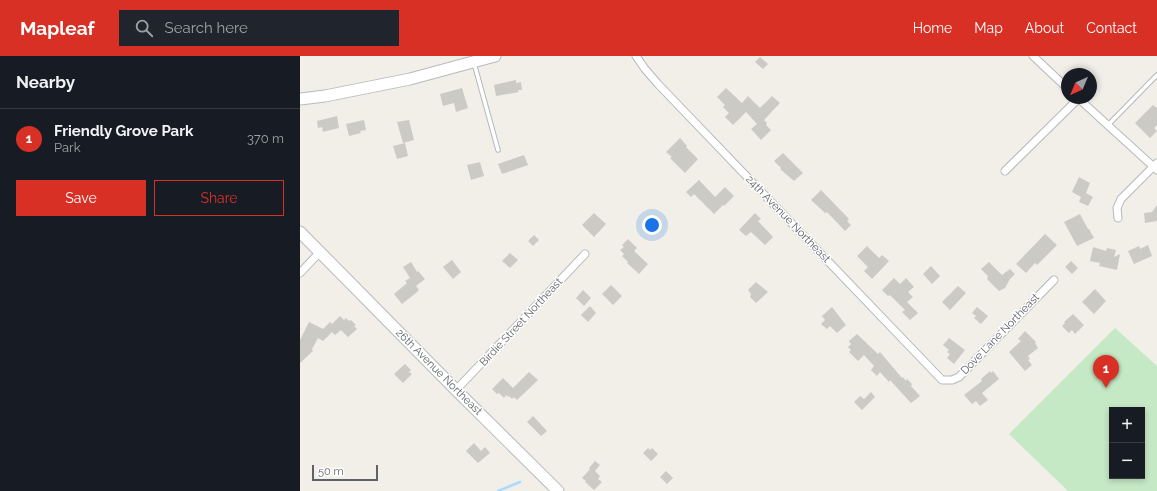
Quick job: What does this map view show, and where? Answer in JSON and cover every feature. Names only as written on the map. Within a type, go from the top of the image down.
[{"type":"street","points":[[300,99],[325,96],[410,79],[495,56]]},
{"type":"street","name":"24th Avenue Northeast","points":[[636,56],[658,84],[942,380]]},
{"type":"street","points":[[1033,56],[1061,82]]},
{"type":"street","points":[[1005,171],[1072,104]]},
{"type":"street","points":[[1085,104],[1156,167],[1121,199],[1117,208],[1118,218]]},
{"type":"street","name":"26th Avenue Northeast","points":[[300,232],[558,491]]},
{"type":"street","points":[[300,273],[320,252]]},
{"type":"street","name":"Birdie Street Northeast","points":[[456,390],[585,254]]},
{"type":"street","name":"Dove Lane Northeast","points":[[942,380],[952,380],[959,377],[1054,280]]},
{"type":"lane","points":[[473,62],[498,150]]},
{"type":"lane","points":[[1108,125],[1157,75]]},
{"type":"green space","points":[[1115,328],[1157,366],[1157,491],[1068,491],[1009,434]]},
{"type":"building","points":[[760,57],[768,64],[763,69],[755,62]]},
{"type":"building","points":[[516,80],[516,83],[521,82],[522,90],[518,90],[519,92],[496,96],[494,85]]},
{"type":"building","points":[[462,88],[468,108],[456,112],[454,103],[443,106],[440,94]]},
{"type":"building","points":[[726,88],[742,103],[748,96],[760,108],[772,96],[780,103],[764,120],[767,123],[766,125],[771,130],[761,140],[751,129],[757,124],[746,112],[733,125],[725,117],[729,113],[723,107],[725,105],[717,97]]},
{"type":"building","points":[[1153,105],[1157,108],[1157,125],[1154,128],[1157,131],[1150,138],[1135,123]]},
{"type":"building","points":[[337,116],[339,128],[323,132],[322,127],[318,128],[317,121]]},
{"type":"building","points":[[364,120],[366,130],[349,136],[346,124]]},
{"type":"building","points":[[409,120],[414,140],[403,143],[397,122]]},
{"type":"building","points":[[680,138],[687,146],[686,147],[698,159],[685,173],[666,152]]},
{"type":"building","points":[[405,143],[408,156],[397,159],[393,146]]},
{"type":"building","points":[[783,153],[803,173],[794,181],[780,169],[781,168],[774,161]]},
{"type":"building","points":[[524,155],[528,165],[502,174],[498,164]]},
{"type":"building","points":[[480,162],[484,176],[471,180],[467,165]]},
{"type":"building","points":[[1079,177],[1090,183],[1086,193],[1093,197],[1088,206],[1079,202],[1081,197],[1072,192]]},
{"type":"building","points":[[699,180],[715,197],[725,187],[734,196],[714,214],[694,194],[691,197],[686,192]]},
{"type":"building","points":[[821,190],[849,219],[847,221],[851,225],[845,231],[827,212],[825,213],[811,200]]},
{"type":"building","points":[[1157,205],[1157,221],[1145,223],[1144,213],[1152,212]]},
{"type":"building","points":[[594,213],[606,224],[594,237],[582,225]]},
{"type":"building","points":[[755,213],[761,219],[758,221],[773,237],[765,245],[751,232],[746,236],[739,230]]},
{"type":"building","points":[[1080,214],[1094,238],[1077,246],[1064,222]]},
{"type":"building","points":[[1045,234],[1057,245],[1037,265],[1035,263],[1026,273],[1016,264]]},
{"type":"building","points":[[534,235],[539,240],[533,246],[528,241]]},
{"type":"building","points":[[628,239],[637,248],[634,251],[648,264],[639,274],[627,263],[628,262],[622,256],[624,254],[620,250],[624,247],[622,245]]},
{"type":"building","points":[[1148,245],[1152,256],[1134,264],[1128,251],[1139,246],[1140,249]]},
{"type":"building","points":[[867,246],[879,258],[882,255],[889,261],[872,279],[864,271],[868,267],[857,256]]},
{"type":"building","points":[[1093,247],[1106,251],[1107,248],[1116,250],[1114,257],[1120,254],[1117,270],[1099,266],[1100,263],[1090,261]]},
{"type":"building","points":[[510,253],[518,260],[510,268],[502,261]]},
{"type":"building","points":[[452,260],[461,272],[453,279],[443,267]]},
{"type":"building","points":[[1071,261],[1078,268],[1072,274],[1065,267]]},
{"type":"building","points":[[411,262],[417,272],[418,271],[425,279],[416,286],[419,290],[402,304],[394,294],[407,283],[405,281],[410,278],[403,267]]},
{"type":"building","points":[[989,262],[1002,275],[1010,269],[1015,274],[1005,288],[999,291],[987,279],[988,276],[981,269]]},
{"type":"building","points":[[931,266],[940,276],[932,284],[923,274]]},
{"type":"building","points":[[894,278],[900,284],[906,278],[914,287],[908,292],[913,297],[907,302],[918,313],[910,320],[902,312],[905,310],[890,295],[888,296],[882,290]]},
{"type":"building","points":[[756,282],[768,292],[756,303],[750,297],[751,294],[748,290]]},
{"type":"building","points":[[611,285],[622,296],[613,305],[602,294]]},
{"type":"building","points":[[958,286],[966,293],[950,310],[942,302]]},
{"type":"building","points":[[1095,289],[1106,301],[1094,314],[1082,302]]},
{"type":"building","points":[[583,290],[591,298],[584,306],[576,298]]},
{"type":"building","points":[[590,306],[596,313],[588,322],[581,315]]},
{"type":"building","points":[[832,307],[846,325],[837,333],[830,326],[827,329],[821,324],[825,320],[822,316]]},
{"type":"building","points":[[977,307],[988,316],[981,324],[974,318],[976,316],[972,313]]},
{"type":"building","points":[[1073,314],[1084,325],[1075,334],[1072,330],[1069,333],[1062,326],[1065,323],[1064,322]]},
{"type":"building","points":[[340,316],[344,320],[346,318],[349,321],[351,320],[356,325],[354,326],[357,329],[348,337],[341,330],[335,335],[332,332],[323,341],[318,338],[312,349],[313,351],[300,363],[300,340],[309,322],[323,329],[330,322],[332,324]]},
{"type":"building","points":[[1025,331],[1036,342],[1035,343],[1038,348],[1028,356],[1030,359],[1028,360],[1032,365],[1025,371],[1009,352],[1021,341],[1018,339]]},
{"type":"building","points":[[857,334],[878,354],[880,352],[902,378],[903,377],[906,381],[907,379],[912,384],[911,386],[920,396],[911,403],[890,380],[889,382],[880,372],[877,376],[871,370],[874,366],[864,355],[858,361],[849,352],[851,350],[848,347],[851,344],[849,341]]},
{"type":"building","points":[[949,338],[965,350],[954,364],[947,358],[950,354],[947,352],[949,350],[943,345]]},
{"type":"building","points":[[405,364],[411,370],[409,372],[412,374],[403,383],[394,374]]},
{"type":"building","points":[[990,371],[991,373],[993,371],[999,379],[982,393],[988,400],[980,406],[976,401],[972,404],[964,395],[982,381],[981,379]]},
{"type":"building","points":[[529,372],[538,380],[517,400],[514,397],[512,399],[506,395],[504,398],[492,389],[503,378],[513,388]]},
{"type":"building","points":[[871,392],[875,397],[862,410],[854,402],[860,396],[864,399]]},
{"type":"building","points":[[533,416],[547,431],[541,436],[527,422]]},
{"type":"building","points":[[474,443],[481,451],[485,447],[490,453],[478,463],[466,451]]},
{"type":"building","points":[[648,448],[650,450],[652,448],[658,454],[651,461],[643,453]]},
{"type":"building","points":[[595,461],[600,465],[595,471],[600,476],[598,479],[602,482],[594,490],[582,478]]},
{"type":"building","points":[[666,471],[673,478],[667,484],[660,477]]},
{"type":"waterway","points":[[498,491],[520,482]]},
{"type":"place","name":"Friendly Grove Park","points":[[1106,388]]}]
